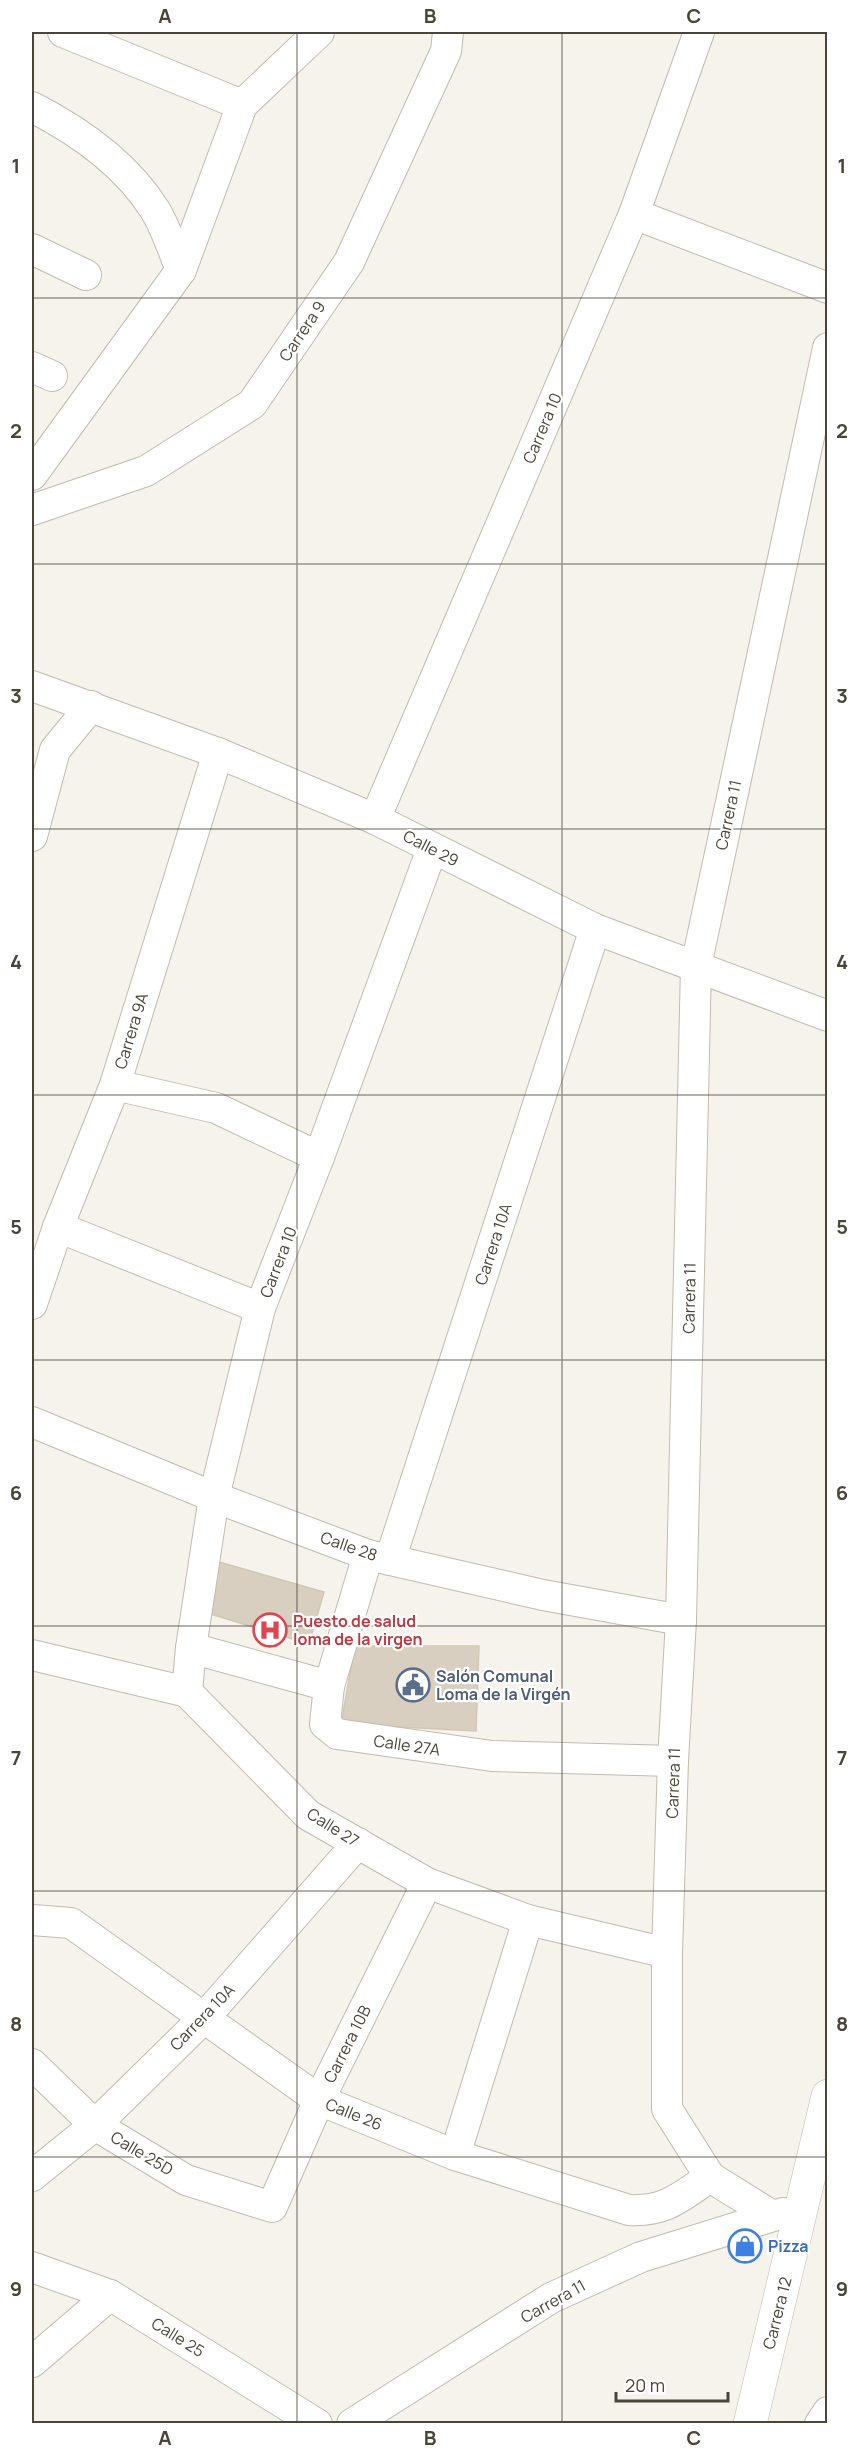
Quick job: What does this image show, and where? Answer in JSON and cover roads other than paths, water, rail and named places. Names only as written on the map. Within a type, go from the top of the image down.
[{"type":"street","points":[[63,32],[242,105]]},
{"type":"street","points":[[32,474],[181,270],[242,105],[318,32]]},
{"type":"street","name":"Carrera 9","points":[[32,510],[146,471],[252,404],[349,262],[446,51],[448,32]]},
{"type":"street","name":"Carrera 10","points":[[375,819],[634,214],[699,32]]},
{"type":"street","points":[[32,107],[65,124],[118,165],[154,210],[181,270]]},
{"type":"street","points":[[634,214],[828,288]]},
{"type":"street","points":[[32,249],[86,275]]},
{"type":"street","name":"Carrera 11","points":[[771,2215],[710,2177],[667,2109],[667,1953],[673,1761],[681,1620],[696,966],[828,348]]},
{"type":"street","name":"Calle 29","points":[[32,686],[218,753],[375,819],[596,929],[828,1016]]},
{"type":"street","points":[[32,836],[55,750],[91,706]]},
{"type":"street","name":"Carrera 9A","points":[[32,1304],[58,1227],[115,1085],[218,753]]},
{"type":"street","name":"Carrera 10","points":[[187,1692],[191,1648],[214,1497],[260,1308],[319,1157],[432,849]]},
{"type":"street","name":"Carrera 10A","points":[[329,1686],[379,1557],[596,929]]},
{"type":"street","points":[[115,1085],[216,1108],[319,1157]]},
{"type":"street","points":[[58,1227],[260,1308]]},
{"type":"street","name":"Calle 28","points":[[32,1422],[214,1497],[379,1557],[543,1594],[681,1620]]},
{"type":"street","points":[[191,1648],[329,1686]]},
{"type":"street","points":[[32,1655],[187,1692]]},
{"type":"street","name":"Calle 27A","points":[[329,1686],[325,1724],[337,1734],[492,1756],[673,1761]]},
{"type":"street","name":"Calle 27","points":[[187,1692],[308,1815],[427,1883],[528,1920],[667,1953]]},
{"type":"street","name":"Carrera 10A","points":[[32,2176],[95,2125],[204,2018],[358,1843]]},
{"type":"street","name":"Carrera 10B","points":[[272,2207],[319,2100],[427,1883]]},
{"type":"street","name":"Calle 26","points":[[32,1920],[71,1923],[319,2100],[455,2155],[629,2210],[650,2211],[669,2204],[710,2177]]},
{"type":"street","points":[[455,2155],[528,1920]]},
{"type":"street","name":"Calle 25D","points":[[32,2064],[95,2125],[186,2180],[272,2207]]},
{"type":"street","name":"Carrera 12","points":[[750,2424],[828,2096]]},
{"type":"street","name":"Carrera 11","points":[[352,2424],[551,2298],[640,2257],[771,2215],[802,2209]]},
{"type":"street","name":"Calle 25","points":[[32,2267],[110,2295],[317,2424]]},
{"type":"street","points":[[32,2362],[110,2295]]},
{"type":"street","points":[[820,2424],[828,2412]]},
{"type":"place","name":"Puesto de salud loma de la virgen","points":[[270,1630]]},
{"type":"place","name":"Salón Comunal Loma de la Virgén","points":[[413,1685]]},
{"type":"place","name":"Pizza","points":[[745,2246]]}]
